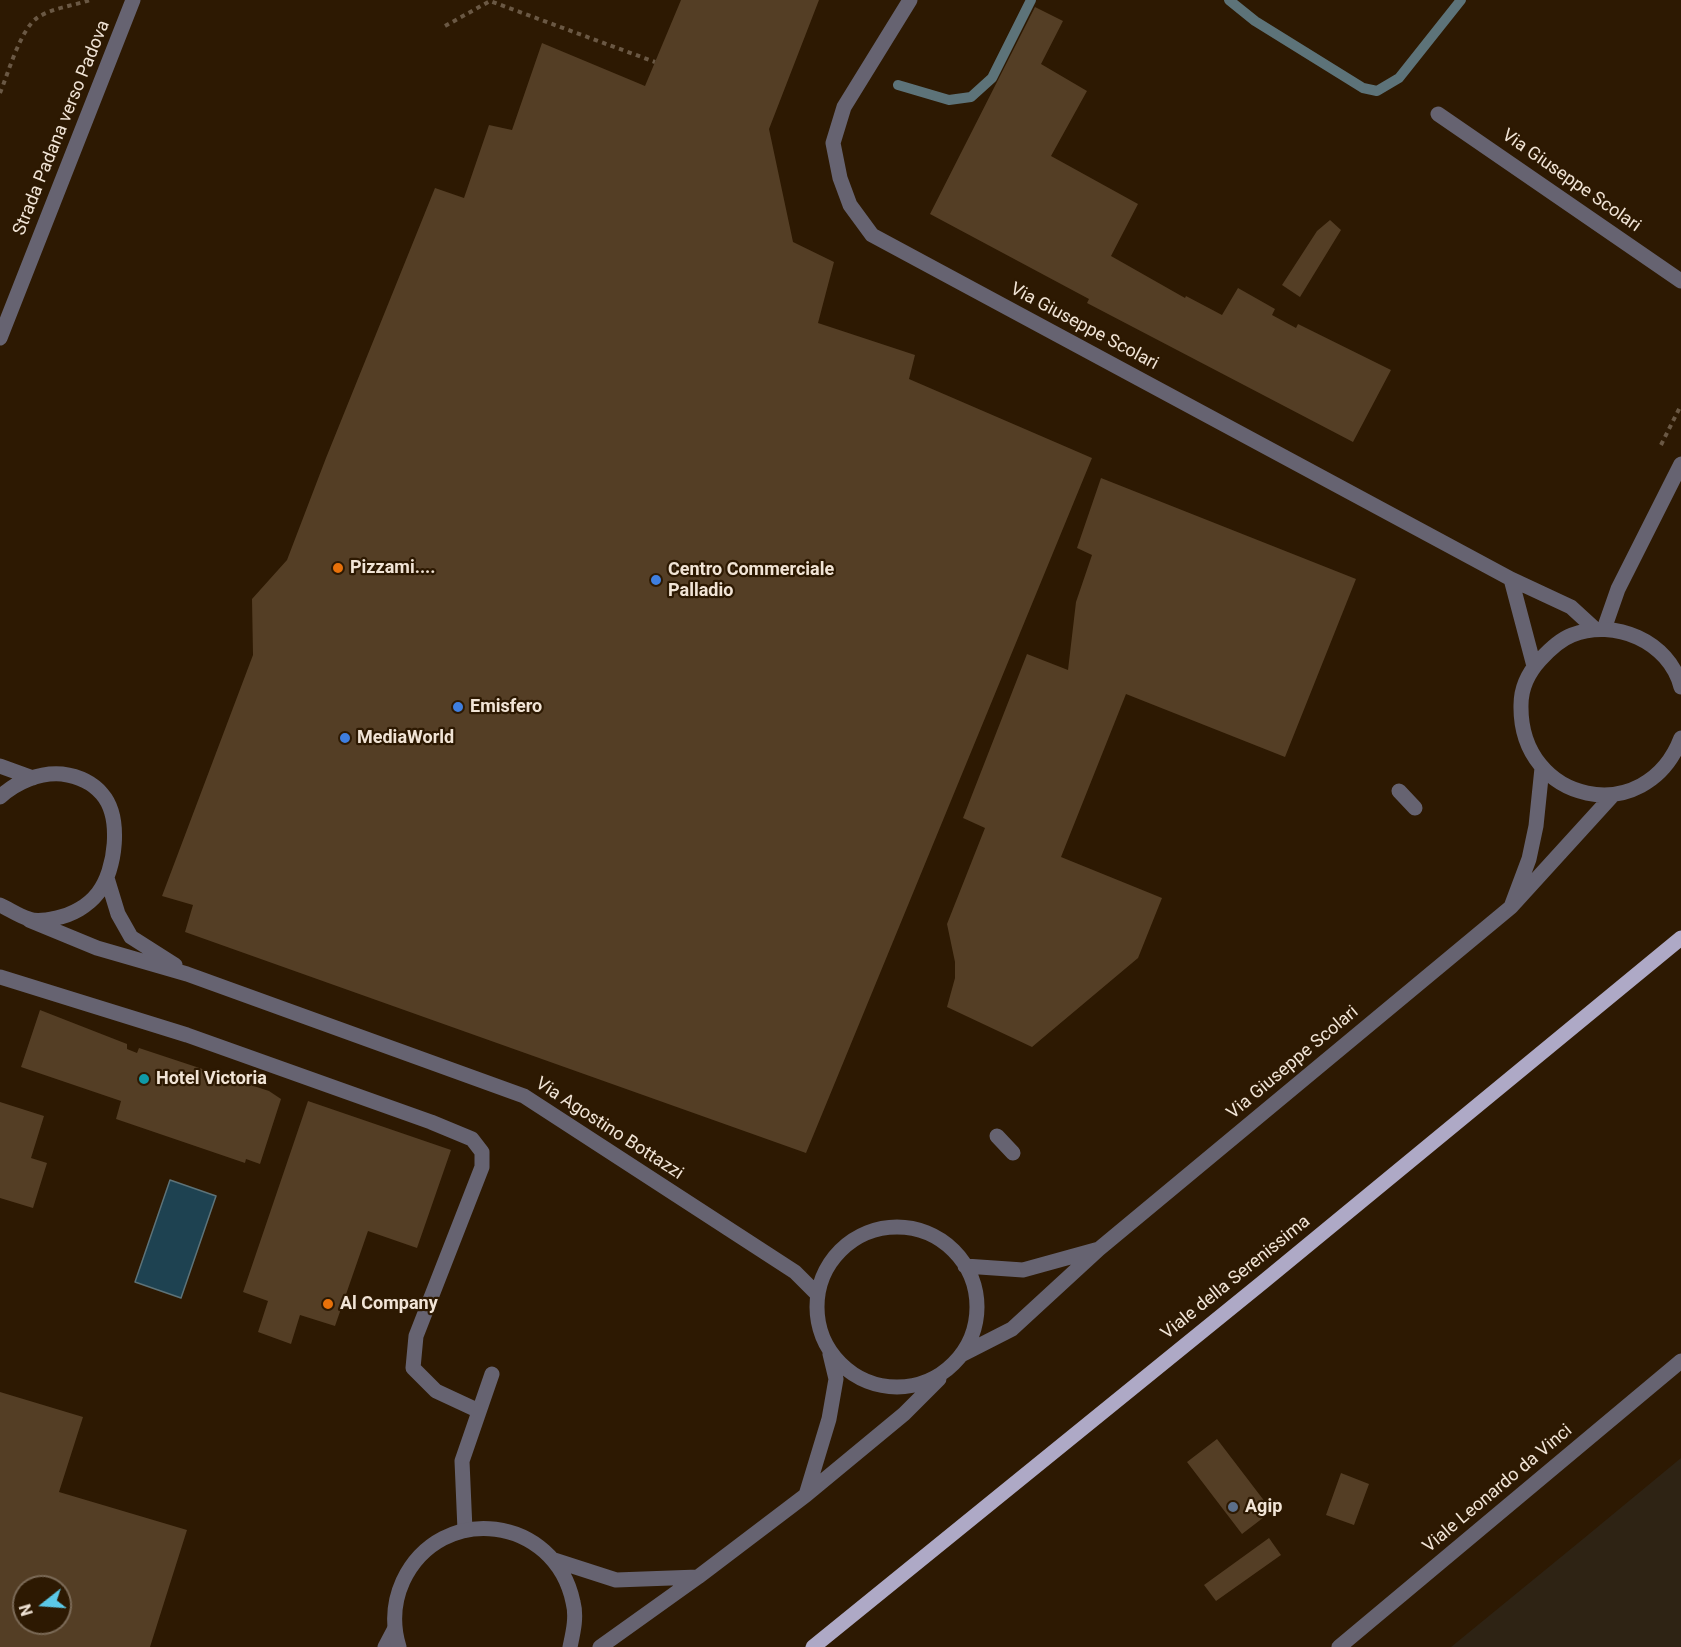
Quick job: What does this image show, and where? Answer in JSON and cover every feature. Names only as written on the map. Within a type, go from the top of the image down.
[{"type":"main road","name":"Viale della Serenissima","points":[[813,1647],[1681,938]]},
{"type":"street","name":"Strada Padana verso Padova","points":[[0,338],[133,0]]},
{"type":"street","name":"Via Giuseppe Scolari","points":[[910,0],[844,107],[832,143],[840,178],[850,205],[872,235],[1511,579],[1571,607],[1600,629]]},
{"type":"street","name":"Via Giuseppe Scolari","points":[[1438,114],[1681,281]]},
{"type":"street","points":[[1600,629],[1681,464]]},
{"type":"street","points":[[1511,579],[1534,666]]},
{"type":"street","name":"Via Giuseppe Scolari","points":[[1680,682],[1666,659],[1649,643],[1628,633],[1600,629],[1571,635],[1550,648],[1534,666],[1525,683],[1521,702],[1521,725],[1528,749],[1542,768],[1562,784],[1587,794],[1613,795],[1638,787],[1659,773],[1675,753],[1681,738]]},
{"type":"street","points":[[0,766],[33,778]]},
{"type":"street","name":"Via Giuseppe Scolari","points":[[1511,907],[1529,859],[1536,826],[1542,768]]},
{"type":"street","points":[[0,797],[21,782],[33,778],[55,774],[77,776],[93,785],[103,795],[114,826],[114,844],[107,878],[98,893],[76,911],[47,920],[30,920],[0,905]]},
{"type":"street","points":[[1399,791],[1414,808]]},
{"type":"street","name":"Via Giuseppe Scolari","points":[[962,1355],[1012,1329],[1099,1249],[1511,907],[1613,795]]},
{"type":"street","name":"Via Agostino Bottazzi","points":[[107,878],[118,914],[131,937],[187,974]]},
{"type":"street","name":"Via Agostino Bottazzi","points":[[30,920],[97,948],[187,974],[524,1096],[795,1272],[818,1295]]},
{"type":"street","points":[[0,977],[187,1035],[431,1122],[472,1139],[482,1152],[482,1167],[416,1336],[413,1368],[436,1391],[479,1411]]},
{"type":"street","points":[[997,1136],[1013,1153]]},
{"type":"street","name":"Via Giuseppe Scolari","points":[[600,1647],[698,1577],[806,1495],[904,1414],[962,1355],[973,1335],[977,1311],[975,1288],[966,1266],[956,1252],[927,1233],[902,1227],[877,1229],[854,1239],[835,1256],[824,1275],[818,1295],[817,1314],[836,1379],[830,1419],[806,1495]]},
{"type":"street","name":"Via Giuseppe Scolari","points":[[966,1266],[1023,1270],[1099,1249]]},
{"type":"street","name":"Via Giuseppe Scolari","points":[[829,1351],[845,1368],[864,1380],[886,1387],[908,1387],[930,1381],[950,1368]]},
{"type":"street","name":"Viale Leonardo da Vinci","points":[[1339,1647],[1681,1361]]},
{"type":"street","points":[[465,1530],[462,1461],[492,1374]]},
{"type":"street","points":[[399,1647],[394,1630],[396,1597],[410,1566],[435,1542],[465,1530],[490,1528],[514,1532],[536,1543],[554,1560],[566,1580],[574,1603],[574,1627],[570,1647]]},
{"type":"street","points":[[554,1560],[616,1580],[698,1577]]},
{"type":"street","points":[[385,1647],[394,1630]]},
{"type":"path","points":[[0,93],[31,23],[46,14],[90,0]]},
{"type":"path","points":[[444,26],[490,1],[655,62]]},
{"type":"shaded area","points":[[1681,1458],[1681,1647],[1451,1647],[1583,1539]]},
{"type":"water","points":[[170,1180],[216,1196],[181,1298],[135,1282]]},
{"type":"building","name":"Centro Commerciale Palladio","points":[[681,0],[819,0],[769,129],[793,242],[834,262],[818,323],[915,355],[909,379],[1092,458],[806,1153],[185,932],[193,905],[162,896],[253,655],[252,599],[287,560],[435,188],[464,198],[489,125],[512,130],[542,43],[645,86]]},
{"type":"building","points":[[1035,7],[1063,21],[1041,64],[1087,91],[1051,156],[1138,204],[1111,256],[1185,298],[1186,296],[1222,315],[1238,288],[1275,309],[1272,315],[1296,328],[1298,324],[1391,370],[1353,442],[1087,303],[1089,299],[930,214]]},
{"type":"building","points":[[1330,220],[1341,230],[1300,297],[1282,285],[1317,231]]},
{"type":"building","points":[[1101,478],[1356,579],[1285,757],[1126,694],[1061,857],[1162,898],[1138,958],[1032,1047],[947,1007],[955,978],[955,962],[947,924],[985,828],[963,818],[1027,654],[1068,670],[1076,602],[1092,555],[1077,548]]},
{"type":"building","name":"Hotel Victoria","points":[[40,1010],[127,1044],[127,1049],[137,1053],[139,1048],[269,1091],[281,1099],[260,1164],[246,1159],[245,1163],[116,1119],[121,1101],[21,1067]]},
{"type":"building","points":[[308,1101],[451,1150],[417,1248],[368,1231],[335,1326],[300,1315],[291,1344],[258,1332],[268,1301],[243,1292]]},
{"type":"building","points":[[0,1102],[44,1116],[31,1158],[47,1163],[33,1208],[0,1198]]},
{"type":"building","points":[[0,1392],[83,1417],[59,1492],[187,1530],[150,1647],[0,1647]]},
{"type":"building","points":[[1217,1439],[1272,1511],[1242,1534],[1187,1462]]},
{"type":"building","points":[[1341,1473],[1369,1484],[1354,1525],[1326,1515]]},
{"type":"building","points":[[1269,1538],[1281,1555],[1216,1601],[1204,1585]]},
{"type":"waterway","points":[[898,85],[949,100],[971,97],[992,78],[1031,0]]},
{"type":"waterway","points":[[1229,0],[1255,21],[1363,88],[1377,91],[1399,78],[1461,0]]},
{"type":"place","name":"Pizzami....","points":[[338,568]]},
{"type":"place","name":"Centro Commerciale Palladio","points":[[656,580]]},
{"type":"place","name":"Emisfero","points":[[458,707]]},
{"type":"place","name":"MediaWorld","points":[[345,738]]},
{"type":"place","name":"Hotel Victoria","points":[[144,1079]]},
{"type":"place","name":"Al Company","points":[[328,1304]]},
{"type":"place","name":"Agip","points":[[1233,1507]]}]
